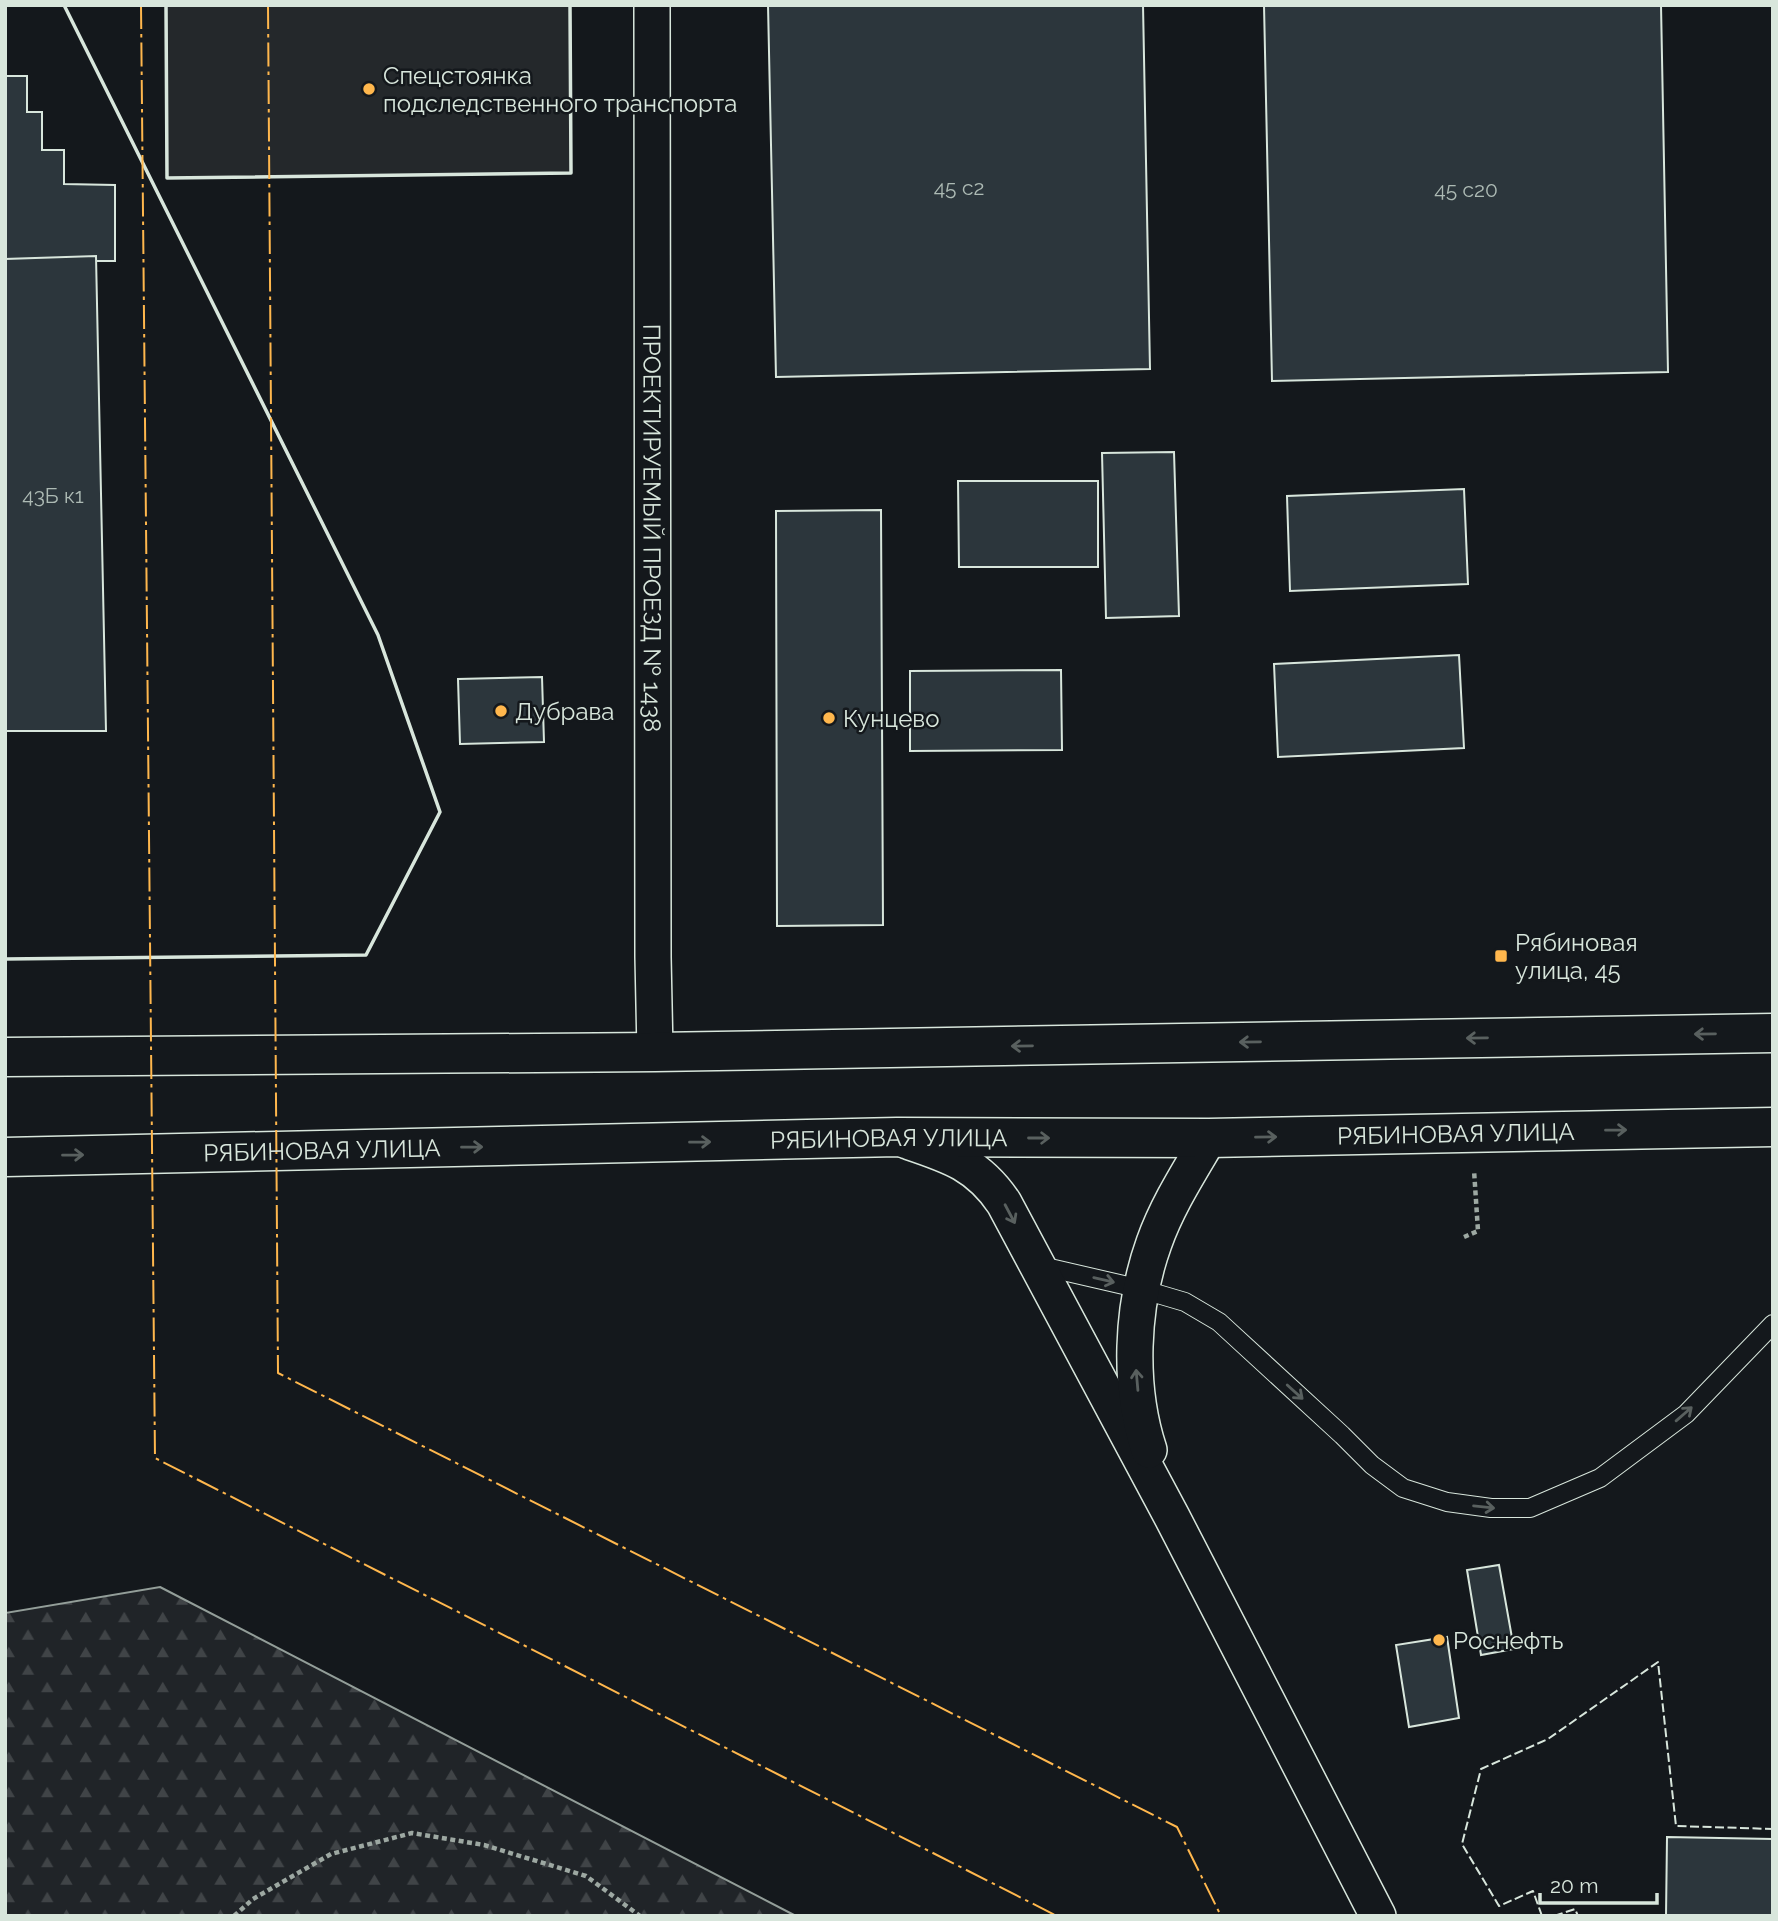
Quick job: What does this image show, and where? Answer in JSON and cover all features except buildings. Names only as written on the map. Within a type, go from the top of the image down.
[{"type":"main road","points":[[5,1057],[655,1052],[1773,1033]]},
{"type":"main road","name":"РЯБИНОВАЯ УЛИЦА","points":[[5,1157],[897,1137],[1209,1138],[1773,1127]]},
{"type":"street","name":"ПРОЕКТИРУЕМЫЙ ПРОЕЗД № 1438","points":[[652,5],[655,1052]]},
{"type":"street","points":[[897,1137],[964,1162],[985,1178],[1004,1203],[1172,1517],[1378,1916]]},
{"type":"street","points":[[1172,1517],[1148,1446],[1141,1413],[1136,1374],[1136,1321],[1141,1289],[1154,1242],[1175,1194],[1209,1138]]},
{"type":"lane","points":[[1037,1265],[1185,1302],[1219,1322],[1372,1465],[1404,1488],[1447,1502],[1492,1508],[1530,1508],[1601,1478],[1686,1414],[1773,1324]]},
{"type":"path","points":[[1464,1237],[1478,1231],[1474,1169]]},
{"type":"path","points":[[234,1916],[253,1899],[331,1854],[411,1833],[484,1845],[586,1876],[640,1916]]},
{"type":"green space","points":[[160,1587],[796,1916],[5,1916],[5,1613]]},
{"type":"shaded area","name":"Спецстоянка подследственного транспорта","points":[[166,5],[570,5],[571,173],[167,178]]},
{"type":"fence","points":[[1542,1916],[1533,1891],[1499,1906],[1462,1844],[1481,1769],[1548,1739],[1658,1662],[1676,1826],[1773,1829]]},
{"type":"fence","points":[[1554,1916],[1575,1909],[1578,1916]]},
{"type":"wall","points":[[5,959],[366,955],[440,812],[378,635],[64,5]]},
{"type":"wall","points":[[166,5],[167,178],[571,173],[570,5]]},
{"type":"power","points":[[141,5],[155,1458],[1057,1916]]},
{"type":"power","points":[[268,5],[278,1373],[1177,1827],[1221,1916]]},
{"type":"place","name":"Спецстоянка подследственного транспорта","points":[[369,89]]},
{"type":"place","name":"Дубрава","points":[[501,711]]},
{"type":"place","name":"Кунцево","points":[[829,718]]},
{"type":"place","name":"Рябиновая улица, 45","points":[[1501,956]]},
{"type":"place","name":"Роснефть","points":[[1439,1640]]}]
